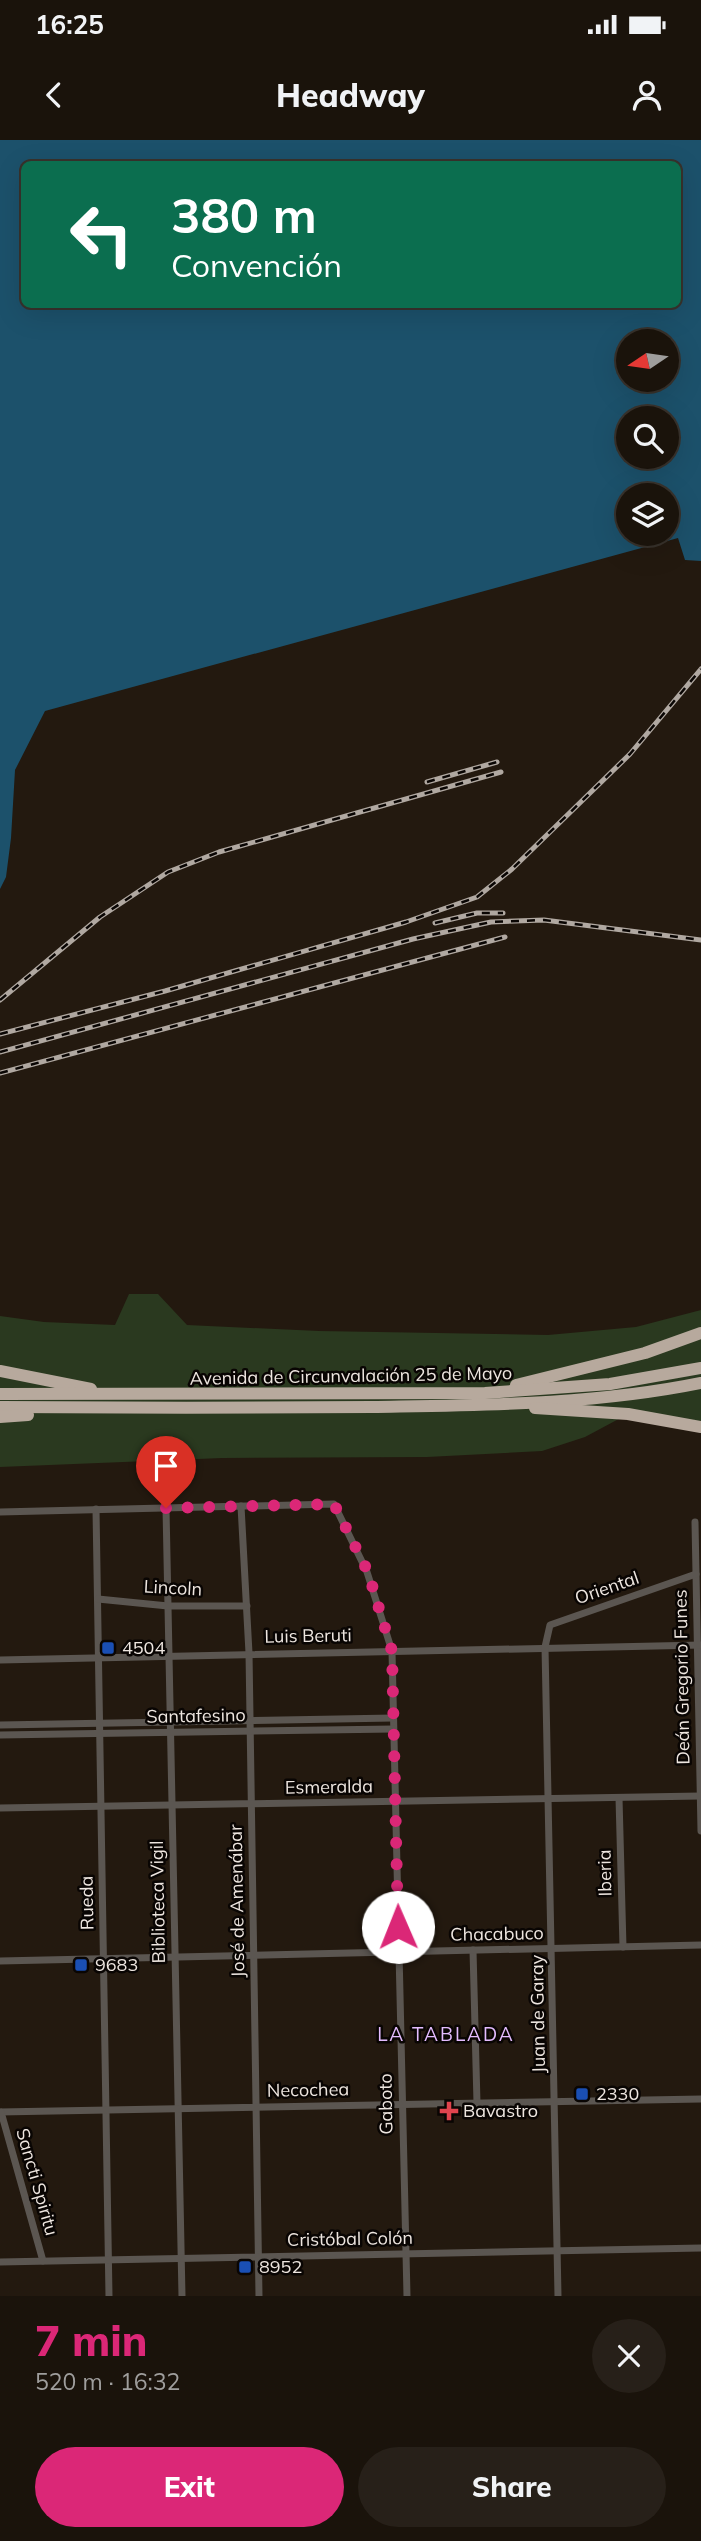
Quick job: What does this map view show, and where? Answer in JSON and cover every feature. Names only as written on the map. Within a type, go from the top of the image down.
[{"type":"highway","points":[[488,1399],[645,1353],[701,1333]]},
{"type":"highway","name":"Avenida de Circunvalación 25 de Mayo","points":[[0,1394],[488,1399],[610,1384],[701,1368]]},
{"type":"highway","points":[[0,1371],[133,1396]]},
{"type":"highway","name":"Avenida de Circunvalación 25 de Mayo","points":[[0,1407],[108,1408],[614,1396],[701,1383]]},
{"type":"highway","points":[[488,1399],[628,1414],[701,1427]]},
{"type":"highway","points":[[0,1417],[108,1408]]},
{"type":"street","name":"Gaboto","points":[[241,1506],[334,1504],[368,1572],[392,1651],[407,2296]]},
{"type":"street","points":[[0,1512],[241,1506]]},
{"type":"street","name":"José de Amenábar","points":[[241,1506],[249,1653],[259,2296]]},
{"type":"street","name":"Biblioteca Vigil","points":[[166,1508],[182,2296]]},
{"type":"street","name":"Rueda","points":[[96,1509],[109,2296]]},
{"type":"street","name":"Deán Gregorio Funes","points":[[695,1522],[701,1831]]},
{"type":"street","name":"Oriental","points":[[545,1647],[550,1625],[696,1574]]},
{"type":"street","name":"Lincoln","points":[[98,1599],[168,1606],[247,1606]]},
{"type":"street","name":"Luis Beruti","points":[[0,1660],[699,1645]]},
{"type":"street","name":"Juan de Garay","points":[[545,1647],[558,2296]]},
{"type":"street","name":"Santafesino","points":[[0,1725],[393,1718]]},
{"type":"street","name":"Santafesino","points":[[0,1735],[393,1729]]},
{"type":"street","name":"Esmeralda","points":[[0,1808],[700,1796]]},
{"type":"street","name":"Iberia","points":[[619,1798],[623,1947]]},
{"type":"street","name":"Chacabuco","points":[[0,1961],[701,1945]]},
{"type":"street","points":[[473,1950],[477,2103]]},
{"type":"street","name":"Necochea","points":[[0,2112],[701,2099]]},
{"type":"street","name":"Sancti Spiritu","points":[[0,2112],[43,2261]]},
{"type":"street","name":"Cristóbal Colón","points":[[0,2262],[701,2248]]},
{"type":"green space","points":[[129,1294],[158,1294],[187,1325],[319,1331],[548,1335],[636,1327],[701,1310],[701,1427],[628,1414],[585,1437],[542,1451],[427,1457],[222,1458],[0,1467],[0,1316],[44,1322],[115,1325]]},
{"type":"water","points":[[0,140],[701,140],[701,561],[685,560],[679,541],[679,483],[616,483],[616,546],[649,546],[45,711],[15,770],[6,877],[0,889]]},
{"type":"railway","points":[[0,1034],[165,991],[406,922],[477,897],[512,869],[630,754],[701,669]]},
{"type":"railway","points":[[427,782],[497,762]]},
{"type":"railway","points":[[0,1000],[100,917],[168,872],[219,852],[501,772]]},
{"type":"railway","points":[[435,923],[477,913],[503,913]]},
{"type":"railway","points":[[0,1052],[413,939],[491,922],[544,920],[701,940]]},
{"type":"railway","points":[[0,1073],[505,937]]},
{"type":"place","name":"4504","points":[[108,1648]]},
{"type":"place","name":"9683","points":[[81,1965]]},
{"type":"place","name":"2330","points":[[582,2094]]},
{"type":"place","name":"Bavastro","points":[[449,2111]]},
{"type":"place","name":"8952","points":[[245,2267]]},
{"type":"district","name":"LA TABLADA","points":[[446,2034]]},
{"type":"route","points":[[166,1508],[334,1504],[368,1572],[392,1651],[398,1927]]}]
